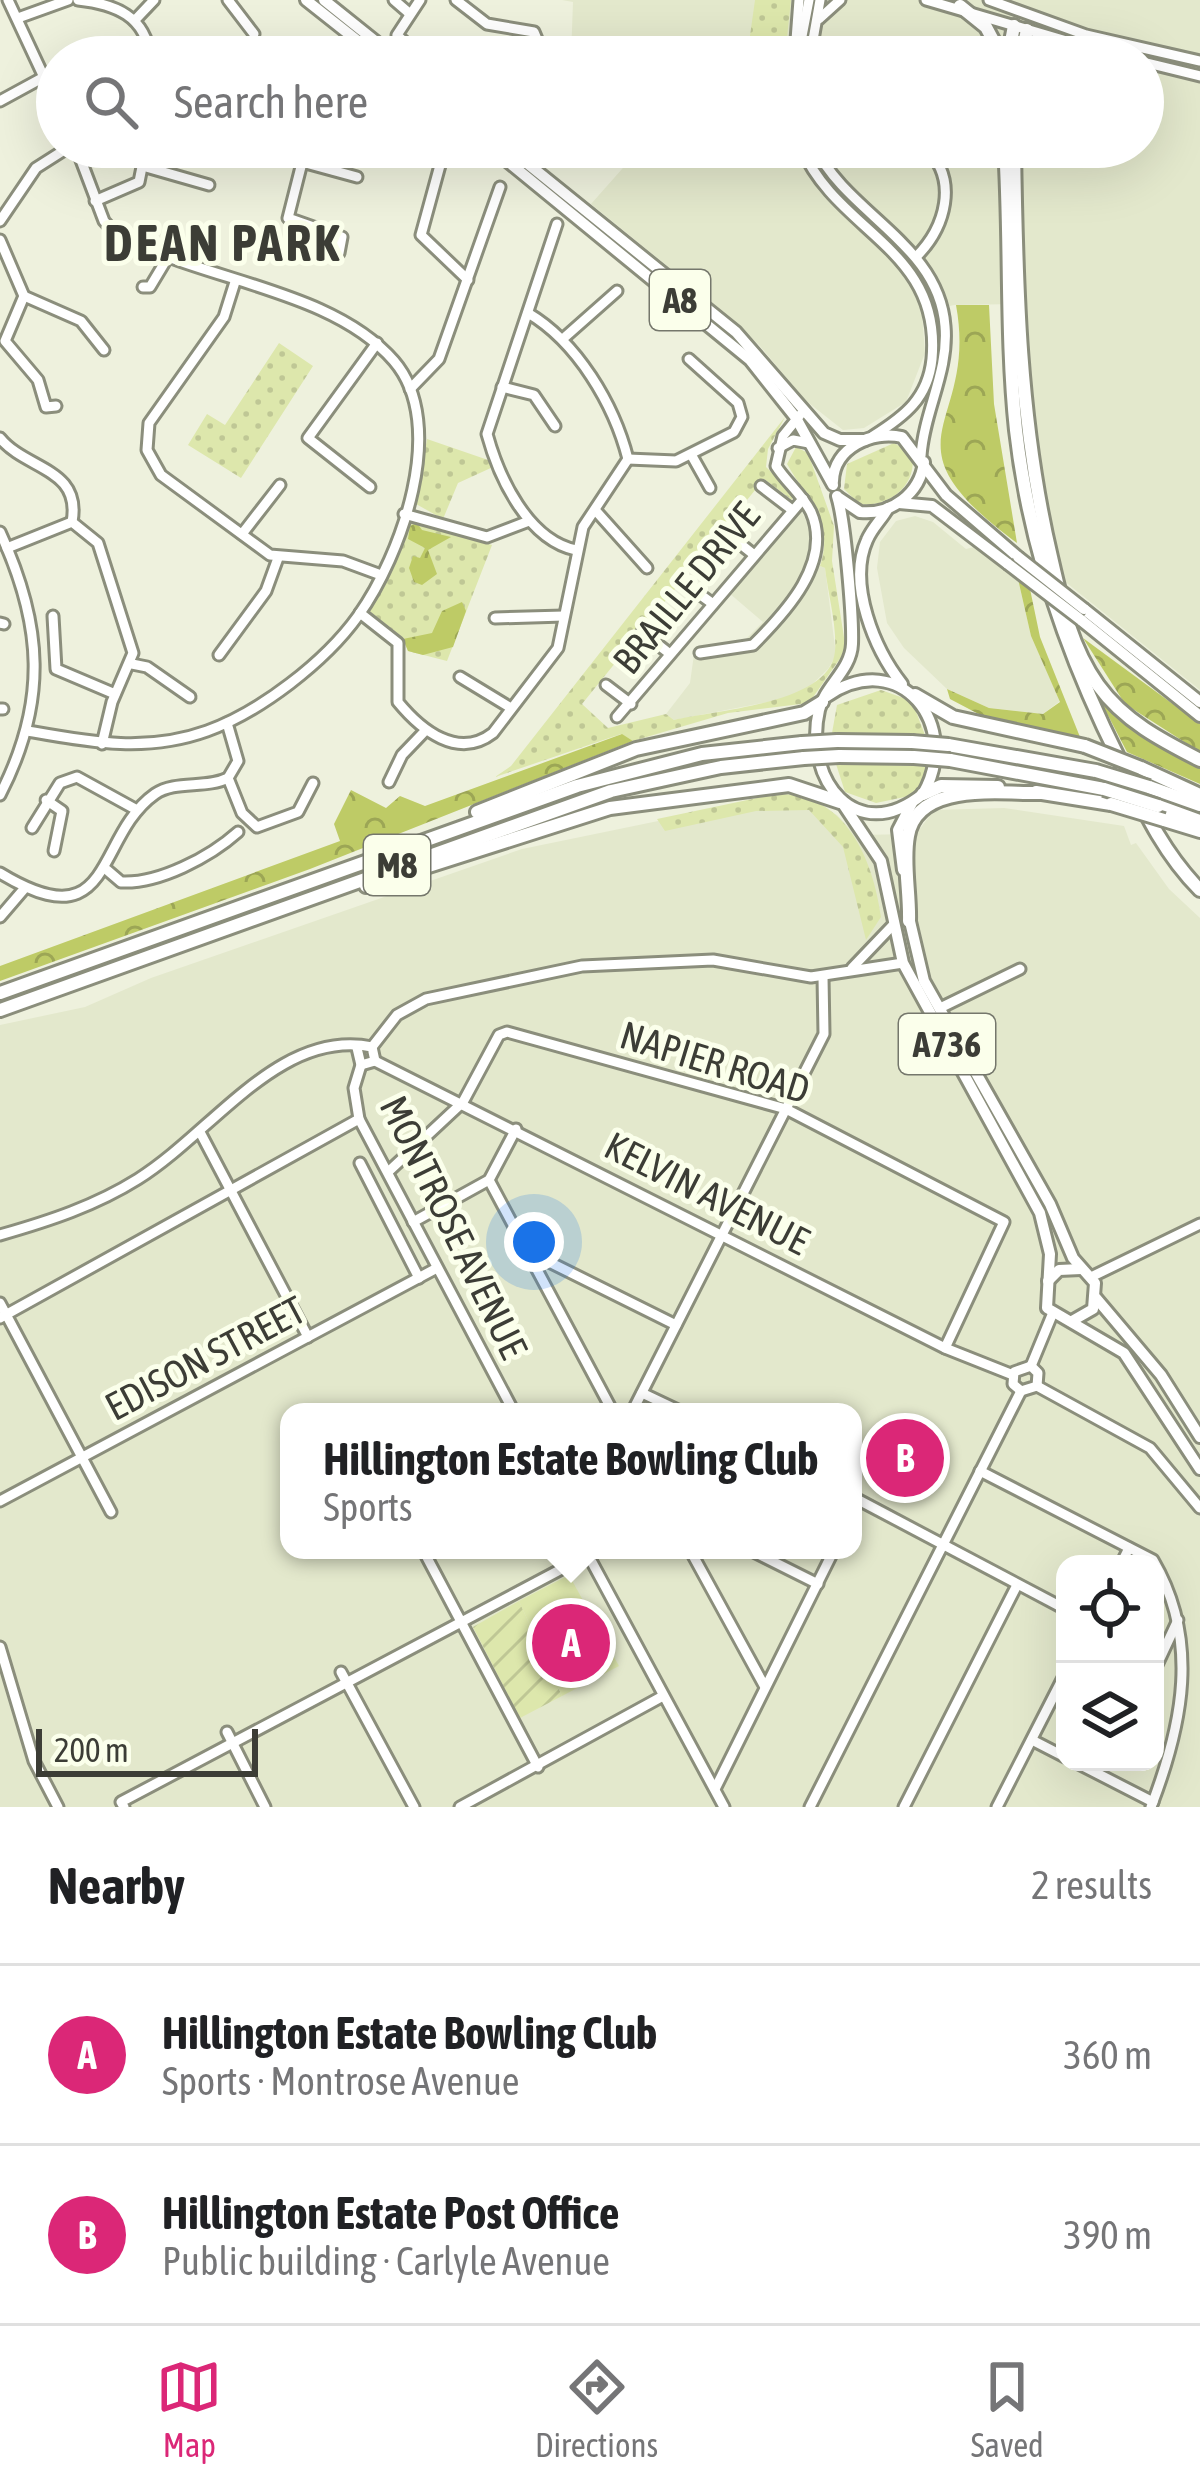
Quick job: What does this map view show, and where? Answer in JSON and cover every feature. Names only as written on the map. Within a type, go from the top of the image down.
[{"type":"highway","points":[[961,6],[992,36]]},
{"type":"highway","points":[[1016,36],[1020,28]]},
{"type":"highway","points":[[1020,28],[1020,36]]},
{"type":"highway","points":[[1006,168],[1016,428],[1040,556],[1064,637],[1098,717],[1155,832],[1200,890]]},
{"type":"highway","points":[[1015,168],[1025,424],[1039,506],[1072,635],[1096,681],[1121,711],[1162,741],[1200,760]]},
{"type":"highway","points":[[910,692],[953,717],[1085,746],[1200,795]]},
{"type":"highway","name":"M8","points":[[382,853],[603,760],[709,730],[804,713],[824,699]]},
{"type":"highway","name":"M8","points":[[0,993],[382,853],[609,776],[702,754],[838,748],[949,753],[1096,771],[1200,805]]},
{"type":"highway","name":"M8","points":[[58,990],[611,791],[803,750]]},
{"type":"highway","name":"M8","points":[[949,753],[1104,789],[1200,831]]},
{"type":"highway","name":"M8","points":[[0,1010],[585,814],[789,785],[841,803]]},
{"type":"highway","name":"M8","points":[[918,797],[954,785],[1040,793],[1200,821]]},
{"type":"highway","name":"M8","points":[[902,922],[907,840],[919,815],[948,796],[1040,793]]},
{"type":"main road","points":[[306,0],[352,36]]},
{"type":"main road","points":[[324,0],[369,36]]},
{"type":"main road","name":"A8","points":[[516,168],[731,343],[800,414],[829,436],[867,439]]},
{"type":"main road","name":"A8","points":[[533,168],[736,332],[800,414],[809,443],[835,491]]},
{"type":"main road","points":[[1013,560],[962,512],[902,437],[867,439],[838,460],[835,491],[860,512],[932,506],[1013,560],[1200,702]]},
{"type":"main road","points":[[893,506],[917,486],[923,459]]},
{"type":"main road","name":"A736","points":[[835,491],[852,645],[824,699],[818,731],[825,780],[881,861],[924,981],[1096,1298],[1161,1375],[1200,1437]]},
{"type":"main road","name":"A736","points":[[893,506],[863,550],[867,619],[877,651],[927,717],[932,759],[898,835],[903,963],[1040,1213],[1050,1253],[1045,1302],[1052,1315]]},
{"type":"main road","points":[[1083,614],[1200,716]]},
{"type":"main road","points":[[824,699],[863,680],[910,692]]},
{"type":"main road","points":[[841,803],[874,812],[918,797]]},
{"type":"main road","points":[[1046,1284],[1059,1270],[1086,1273]]},
{"type":"main road","points":[[1072,1322],[1090,1314],[1096,1298]]},
{"type":"main road","points":[[1052,1315],[1114,1343],[1136,1365],[1200,1469]]},
{"type":"street","points":[[8,0],[36,59]]},
{"type":"street","points":[[18,18],[68,0]]},
{"type":"street","points":[[78,0],[121,9],[135,20],[141,36]]},
{"type":"street","points":[[135,20],[154,0]]},
{"type":"street","points":[[228,0],[254,34]]},
{"type":"street","points":[[394,0],[410,13]]},
{"type":"street","points":[[398,36],[420,0]]},
{"type":"street","points":[[456,0],[488,25],[536,36]]},
{"type":"street","points":[[797,36],[799,0]]},
{"type":"street","points":[[801,36],[809,0]]},
{"type":"street","points":[[814,36],[820,0]]},
{"type":"street","points":[[816,23],[840,0]]},
{"type":"street","points":[[926,0],[961,6],[1047,36]]},
{"type":"street","points":[[988,0],[1090,36]]},
{"type":"street","points":[[1019,10],[1020,28]]},
{"type":"street","points":[[1020,28],[1031,15]]},
{"type":"street","points":[[1164,53],[1200,62]]},
{"type":"street","points":[[1164,67],[1200,76]]},
{"type":"street","points":[[0,101],[36,81]]},
{"type":"street","points":[[0,221],[36,168]]},
{"type":"street","points":[[28,731],[102,744],[155,744],[227,723],[314,661],[360,613],[381,575],[419,462],[421,425],[410,389],[398,365],[376,343],[343,320],[168,257],[116,233],[81,168]]},
{"type":"street","points":[[95,201],[130,190],[145,168]]},
{"type":"street","points":[[150,168],[209,185]]},
{"type":"street","points":[[300,168],[288,218],[343,233],[338,253]]},
{"type":"street","points":[[324,168],[357,177]]},
{"type":"street","points":[[439,168],[421,235],[469,280]]},
{"type":"street","points":[[814,168],[831,196],[914,273],[932,324],[931,368],[921,395],[904,416],[867,439]]},
{"type":"street","points":[[827,168],[840,188],[916,257],[938,295],[945,323],[943,374],[923,459]]},
{"type":"street","points":[[916,257],[939,231],[945,206],[940,168]]},
{"type":"street","points":[[410,389],[439,359],[500,187]]},
{"type":"street","points":[[557,224],[488,434],[529,521],[561,547],[576,550]]},
{"type":"street","points":[[0,240],[24,296],[81,321],[104,350]]},
{"type":"street","points":[[148,290],[168,257]]},
{"type":"street","points":[[235,282],[224,316],[153,415],[146,440],[161,475],[278,558],[332,559],[381,575]]},
{"type":"street","points":[[565,337],[617,291]]},
{"type":"street","points":[[24,296],[3,340],[38,380],[46,407],[56,406]]},
{"type":"street","points":[[360,613],[398,643],[398,702],[425,731],[456,743],[479,743],[558,648],[576,550],[628,459],[623,438],[565,337],[528,313]]},
{"type":"street","points":[[370,487],[308,438],[376,343]]},
{"type":"street","points":[[628,459],[692,457],[734,432],[742,417],[738,403],[689,359]]},
{"type":"street","points":[[502,387],[534,395],[555,426]]},
{"type":"street","points":[[700,653],[753,645],[806,580],[818,539],[803,499],[778,470],[778,448],[800,414]]},
{"type":"street","points":[[0,438],[65,484],[73,497],[72,522]]},
{"type":"street","points":[[778,448],[793,440],[809,443]]},
{"type":"street","points":[[692,457],[710,488]]},
{"type":"street","points":[[242,534],[280,485]]},
{"type":"street","points":[[761,486],[791,509]]},
{"type":"street","name":"BRAILLE DRIVE","points":[[617,717],[803,499]]},
{"type":"street","points":[[596,511],[647,568]]},
{"type":"street","points":[[404,514],[487,537],[529,521]]},
{"type":"street","points":[[8,548],[72,522]]},
{"type":"street","points":[[72,522],[98,543],[130,638],[132,664],[115,694],[102,744]]},
{"type":"street","points":[[724,531],[753,554]]},
{"type":"street","points":[[0,532],[26,590],[36,641],[28,731],[0,795]]},
{"type":"street","points":[[219,655],[266,591],[278,558]]},
{"type":"street","points":[[683,581],[713,604]]},
{"type":"street","points":[[53,616],[56,669],[115,694]]},
{"type":"street","points":[[495,617],[564,616]]},
{"type":"street","points":[[642,632],[670,654]]},
{"type":"street","points":[[132,664],[147,667],[190,697]]},
{"type":"street","points":[[460,677],[512,708]]},
{"type":"street","points":[[606,685],[632,704]]},
{"type":"street","points":[[227,723],[238,761],[229,778],[242,813],[256,827],[298,812],[313,782]]},
{"type":"street","points":[[388,782],[402,754],[425,731]]},
{"type":"street","points":[[32,828],[60,782],[76,777],[137,810]]},
{"type":"street","points":[[0,873],[24,889],[63,895],[92,884],[106,871],[137,810],[158,791],[229,778]]},
{"type":"street","points":[[46,800],[62,811],[54,851]]},
{"type":"street","points":[[106,871],[121,882],[147,880],[202,857],[238,832]]},
{"type":"street","points":[[0,917],[24,889]]},
{"type":"street","points":[[852,968],[902,922]]},
{"type":"street","points":[[0,1235],[107,1197],[201,1134],[281,1061],[314,1049],[372,1047],[397,1016],[426,999],[565,968],[712,959],[823,976],[903,963]]},
{"type":"street","points":[[940,1008],[1020,968]]},
{"type":"street","points":[[637,1403],[824,1034],[823,976]]},
{"type":"street","name":"NAPIER ROAD","points":[[388,1172],[463,1102],[499,1036],[507,1032],[786,1109],[1004,1222],[945,1348]]},
{"type":"street","points":[[361,1065],[375,1060],[372,1047]]},
{"type":"street","name":"MONTROSE AVENUE","points":[[357,1048],[361,1065],[354,1088],[359,1120],[507,1403]]},
{"type":"street","name":"KELVIN AVENUE","points":[[375,1060],[945,1348],[1012,1375]]},
{"type":"street","points":[[3,1316],[359,1120]]},
{"type":"street","points":[[413,1222],[489,1180],[515,1129]]},
{"type":"street","points":[[201,1134],[308,1337]]},
{"type":"street","points":[[360,1163],[419,1278]]},
{"type":"street","points":[[489,1180],[608,1403]]},
{"type":"street","points":[[1086,1273],[1200,1224]]},
{"type":"street","points":[[525,1250],[676,1324]]},
{"type":"street","name":"EDISON STREET","points":[[0,1501],[437,1268]]},
{"type":"street","points":[[0,1303],[112,1512]]},
{"type":"street","points":[[1031,1366],[1052,1315]]},
{"type":"street","points":[[1021,1391],[1012,1375],[1020,1366],[1031,1366],[1038,1373],[1037,1386]]},
{"type":"street","points":[[810,1807],[1021,1391],[1037,1386],[1166,1462],[1200,1508]]},
{"type":"street","points":[[642,1393],[663,1403]]},
{"type":"street","points":[[980,1471],[1153,1560],[1170,1585],[1185,1640],[1184,1714],[1152,1804],[1092,1771]]},
{"type":"street","points":[[862,1506],[1056,1604]]},
{"type":"street","points":[[1125,1555],[1129,1548]]},
{"type":"street","points":[[427,1559],[538,1767]]},
{"type":"street","points":[[123,1804],[229,1736],[460,1622],[574,1559]]},
{"type":"street","points":[[591,1559],[724,1807]]},
{"type":"street","points":[[694,1559],[766,1687]]},
{"type":"street","points":[[768,1559],[818,1584]]},
{"type":"street","points":[[715,1789],[830,1559]]},
{"type":"street","points":[[904,1807],[1018,1585]]},
{"type":"street","points":[[1158,1663],[1178,1618]]},
{"type":"street","points":[[0,1647],[34,1761],[58,1807]]},
{"type":"street","points":[[344,1677],[414,1807]]},
{"type":"street","points":[[1002,1805],[1056,1692]]},
{"type":"street","points":[[460,1807],[663,1696]]},
{"type":"street","points":[[229,1736],[266,1807]]},
{"type":"street","points":[[1032,1739],[1056,1752]]},
{"type":"street","points":[[1106,1778],[1109,1771]]},
{"type":"shaded area","points":[[562,0],[1200,0],[1200,690],[1063,580],[1036,448],[1027,304],[954,305],[922,313],[925,353],[906,402],[864,428],[843,430],[805,400],[759,345],[709,300],[591,204],[623,168],[1164,168],[1164,36],[572,36],[573,2]]},
{"type":"shaded area","points":[[799,506],[813,535],[810,562],[825,568],[836,655],[828,669],[800,696],[674,720],[666,714],[690,683],[695,647],[744,641],[763,622],[729,593]]},
{"type":"shaded area","points":[[915,516],[933,522],[966,549],[978,546],[1018,579],[1031,636],[1060,701],[1043,714],[989,708],[947,689],[904,648],[887,623],[877,568],[880,542],[896,521]]},
{"type":"shaded area","points":[[794,793],[837,815],[856,835],[916,834],[934,810],[1004,808],[1124,826],[1131,845],[1136,843],[1169,889],[1200,918],[1200,1807],[0,1807],[0,1025],[85,1007],[151,978],[522,849]]},
{"type":"green space","points":[[755,0],[791,0],[787,36],[750,36]]},
{"type":"green space","points":[[956,305],[989,305],[994,404],[1017,543],[975,508],[951,479],[941,455],[959,347]]},
{"type":"green space","points":[[279,343],[313,366],[241,478],[188,445],[207,414],[225,425]]},
{"type":"green space","points":[[785,417],[768,449],[766,467],[793,493],[792,500],[764,479],[582,704],[608,728],[666,714],[674,720],[768,702],[814,683],[829,669],[835,641],[825,568],[820,566],[824,536],[816,511],[787,464],[796,447],[808,453],[834,526],[832,561],[846,650],[809,703],[728,713],[633,741],[621,734],[495,777],[511,766]]},
{"type":"green space","points":[[427,439],[491,461],[493,467],[458,483],[443,519],[416,504]]},
{"type":"green space","points":[[894,443],[912,454],[906,484],[891,498],[859,504],[844,489],[847,464]]},
{"type":"green space","points":[[411,518],[492,545],[447,661],[408,651],[402,637],[369,611]]},
{"type":"green space","points":[[417,523],[422,530],[451,537],[428,550],[437,574],[422,585],[414,582],[409,568],[413,556],[420,558],[425,548],[408,539],[410,526]]},
{"type":"green space","points":[[1018,579],[1030,589],[1040,637],[1080,737],[988,719],[950,699],[947,689],[989,708],[1043,714],[1060,702],[1031,636]]},
{"type":"green space","points":[[462,602],[466,611],[453,647],[423,655],[408,651],[403,639],[432,633],[442,611]]},
{"type":"green space","points":[[1083,638],[1200,724],[1200,752],[1125,704]]},
{"type":"green space","points":[[1085,671],[1129,726],[1200,767],[1200,784],[1127,752]]},
{"type":"green space","points":[[881,690],[912,701],[925,735],[832,733],[837,705]]},
{"type":"green space","points":[[622,734],[633,741],[310,869],[0,981],[0,966],[340,841],[334,824],[351,790],[386,808],[400,796],[425,806]]},
{"type":"green space","points":[[836,764],[929,766],[914,795],[876,803],[845,792]]},
{"type":"green space","points":[[776,794],[820,804],[851,833],[871,873],[881,917],[866,940],[843,847],[809,810],[756,811],[665,831],[657,819]]},
{"type":"green space","points":[[569,1575],[619,1666],[562,1696],[519,1601]]},
{"type":"green space","points":[[519,1601],[562,1696],[520,1718],[473,1627]]},
{"type":"place","name":"Hillington Estate Post Office","points":[[905,1458]]},
{"type":"place","name":"Hillington Estate Bowling Club","points":[[571,1643]]},
{"type":"district","name":"DEAN PARK","points":[[223,243]]}]
